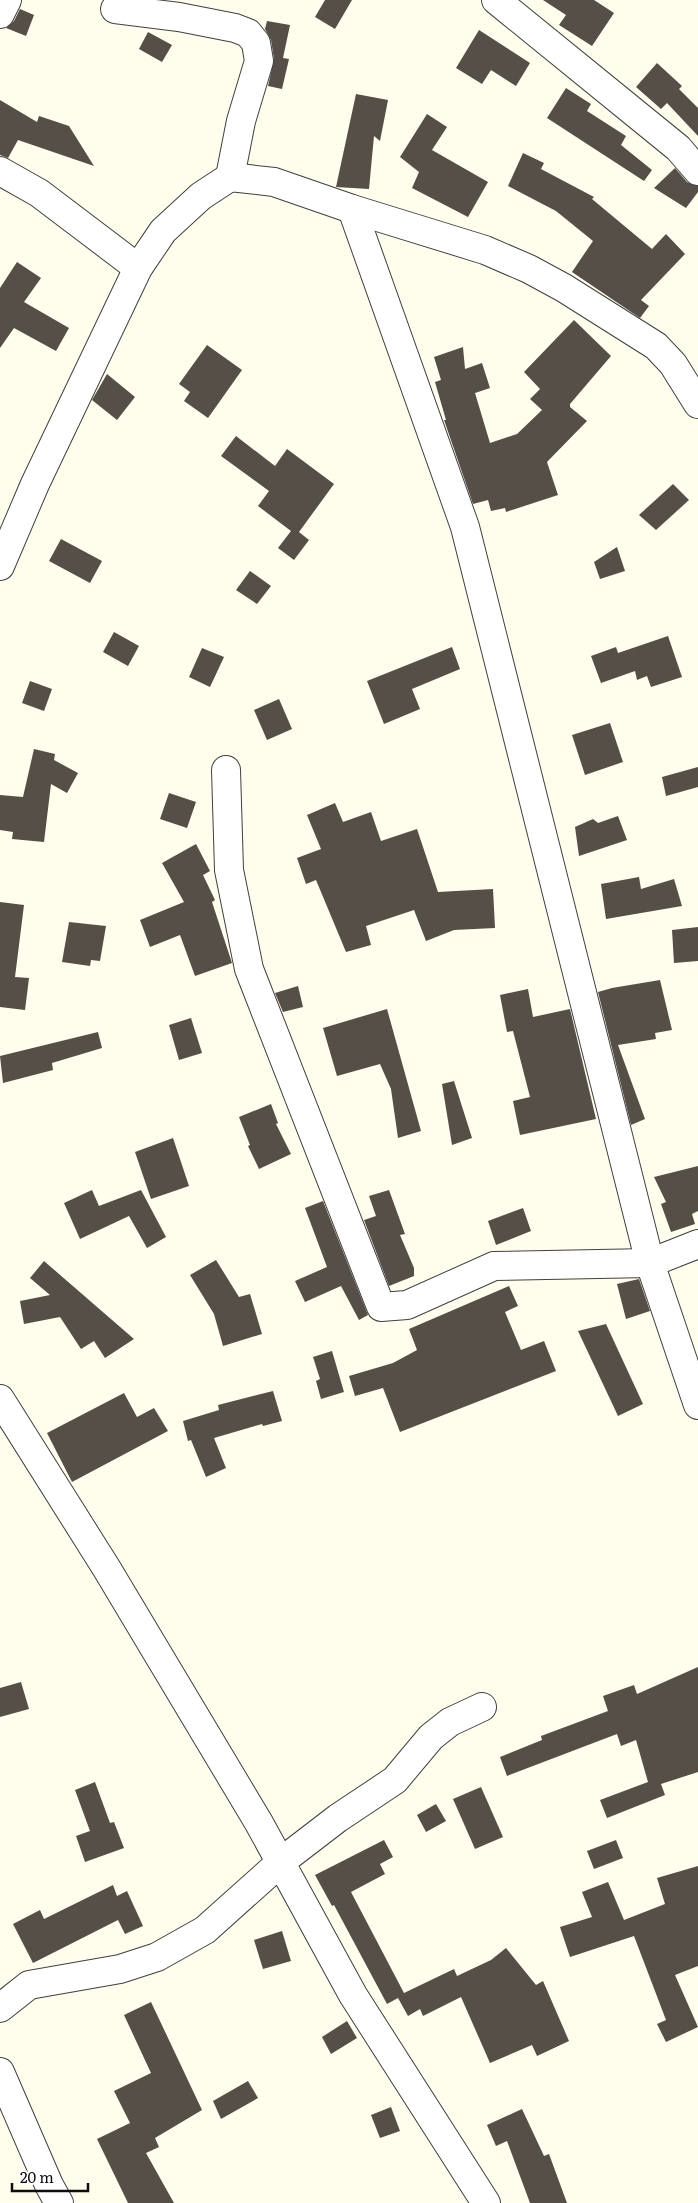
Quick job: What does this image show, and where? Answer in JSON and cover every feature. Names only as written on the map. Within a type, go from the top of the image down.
[{"type":"street","points":[[0,14],[7,0]]},
{"type":"street","points":[[496,0],[678,148],[698,171]]},
{"type":"street","points":[[115,9],[179,17],[236,28],[248,33],[256,43],[259,61],[241,121],[230,177]]},
{"type":"street","points":[[0,172],[39,193],[138,268]]},
{"type":"street","points":[[0,566],[34,484],[138,268],[163,232],[201,196],[230,177],[274,182],[352,210],[485,250],[529,269],[564,288],[656,346],[673,364],[698,404]]},
{"type":"street","points":[[352,210],[465,527],[650,1263],[698,1405]]},
{"type":"street","points":[[226,770],[229,870],[249,969],[381,1307],[407,1305],[494,1266],[650,1263],[698,1244]]},
{"type":"street","points":[[0,1399],[107,1569],[282,1861],[353,1996],[486,2203]]},
{"type":"street","points":[[0,2008],[29,1985],[120,1969],[156,1957],[205,1930],[282,1861],[338,1818],[395,1780],[431,1737],[450,1722],[482,1708]]},
{"type":"street","points":[[0,2072],[49,2185],[59,2203]]},
{"type":"building","points":[[325,0],[352,0],[335,29],[315,17]]},
{"type":"building","points":[[543,0],[594,0],[614,13],[592,46],[559,25],[566,15]]},
{"type":"building","points":[[20,9],[34,15],[26,36],[6,28],[14,21]]},
{"type":"building","points":[[267,21],[290,25],[283,58],[289,59],[282,89],[268,86],[274,59],[271,40],[265,29]]},
{"type":"building","points":[[479,30],[530,63],[516,86],[491,70],[482,84],[456,68]]},
{"type":"building","points":[[148,32],[172,45],[162,62],[139,49]]},
{"type":"building","points":[[657,63],[682,86],[679,89],[698,108],[698,136],[667,103],[661,109],[636,87]]},
{"type":"building","points":[[566,88],[591,104],[587,111],[626,136],[621,145],[652,170],[644,181],[547,118]]},
{"type":"building","points":[[356,94],[388,100],[380,141],[374,136],[369,189],[336,187]]},
{"type":"building","points":[[0,100],[37,122],[39,116],[69,126],[94,166],[18,140],[8,158],[0,155]]},
{"type":"building","points":[[427,114],[447,127],[432,150],[488,182],[468,217],[412,188],[419,172],[400,157]]},
{"type":"building","points":[[523,153],[544,163],[541,169],[594,197],[592,199],[652,249],[666,234],[685,254],[641,300],[649,306],[640,318],[572,272],[593,241],[556,211],[508,186]]},
{"type":"building","points":[[675,168],[687,182],[698,186],[698,192],[686,208],[654,188]]},
{"type":"building","points":[[17,262],[41,278],[24,302],[69,328],[56,351],[14,328],[0,348],[0,288]]},
{"type":"building","points":[[574,320],[611,356],[570,404],[570,407],[587,421],[547,462],[558,495],[506,512],[505,508],[491,511],[488,500],[473,504],[444,420],[446,420],[435,382],[441,380],[434,357],[463,347],[465,369],[482,363],[490,388],[475,393],[490,443],[517,434],[542,410],[530,399],[540,389],[524,372]]},
{"type":"building","points":[[207,345],[242,370],[208,418],[184,401],[190,392],[179,384]]},
{"type":"building","points":[[107,374],[135,397],[117,420],[92,400]]},
{"type":"building","points":[[236,436],[275,466],[287,449],[334,484],[299,532],[309,540],[294,560],[278,548],[291,531],[258,506],[269,491],[221,456]]},
{"type":"building","points":[[673,484],[689,500],[656,530],[639,515]]},
{"type":"building","points":[[61,539],[102,561],[90,583],[49,561]]},
{"type":"building","points":[[617,547],[625,571],[600,579],[594,562]]},
{"type":"building","points":[[250,571],[271,586],[257,604],[236,590]]},
{"type":"building","points":[[114,632],[139,646],[128,666],[103,652]]},
{"type":"building","points":[[668,636],[682,677],[651,687],[647,676],[637,680],[635,671],[601,683],[591,656],[616,647],[618,653]]},
{"type":"building","points":[[452,647],[460,669],[412,689],[420,709],[384,724],[367,681]]},
{"type":"building","points":[[202,648],[224,657],[210,687],[189,677]]},
{"type":"building","points":[[30,681],[52,689],[44,711],[22,703]]},
{"type":"building","points":[[279,699],[292,729],[267,740],[254,710]]},
{"type":"building","points":[[610,723],[623,762],[585,775],[572,735]]},
{"type":"building","points":[[34,749],[55,754],[54,760],[78,773],[67,793],[51,784],[44,842],[12,839],[13,832],[0,830],[0,795],[23,797]]},
{"type":"building","points":[[698,767],[698,787],[666,796],[662,777]]},
{"type":"building","points":[[169,793],[196,802],[187,828],[160,819]]},
{"type":"building","points":[[335,803],[343,822],[371,812],[381,841],[417,829],[438,892],[493,889],[495,928],[454,930],[426,941],[414,910],[366,926],[371,945],[346,952],[316,880],[306,884],[297,858],[321,849],[307,815]]},
{"type":"building","points":[[618,816],[627,840],[579,856],[575,827],[593,819],[598,823]]},
{"type":"building","points":[[196,844],[210,871],[203,875],[215,900],[212,902],[232,963],[195,976],[180,935],[150,947],[140,920],[184,902],[162,863]]},
{"type":"building","points":[[639,877],[641,889],[674,879],[682,906],[606,919],[601,884]]},
{"type":"building","points":[[0,902],[24,905],[15,977],[29,978],[25,1010],[0,1007]]},
{"type":"building","points":[[69,922],[106,926],[100,961],[91,960],[90,966],[62,962]]},
{"type":"building","points":[[698,927],[698,961],[674,963],[672,930]]},
{"type":"building","points":[[660,980],[672,1030],[655,1033],[656,1039],[618,1045],[645,1119],[631,1125],[598,992]]},
{"type":"building","points":[[298,986],[303,1007],[283,1012],[275,993]]},
{"type":"building","points":[[528,989],[533,1017],[570,1009],[596,1119],[520,1135],[513,1101],[530,1097],[513,1031],[507,1032],[500,995]]},
{"type":"building","points":[[387,1009],[421,1131],[398,1138],[391,1089],[380,1064],[337,1076],[323,1028]]},
{"type":"building","points":[[191,1018],[202,1053],[179,1060],[169,1025]]},
{"type":"building","points":[[98,1032],[102,1048],[52,1063],[53,1070],[3,1083],[0,1056]]},
{"type":"building","points":[[454,1081],[472,1138],[452,1145],[442,1084]]},
{"type":"building","points":[[271,1104],[278,1123],[276,1124],[291,1154],[259,1169],[248,1146],[250,1145],[239,1117]]},
{"type":"building","points":[[173,1138],[189,1186],[151,1199],[135,1152]]},
{"type":"building","points":[[698,1166],[698,1211],[692,1214],[695,1224],[671,1232],[661,1204],[666,1202],[654,1177]]},
{"type":"building","points":[[92,1190],[99,1206],[141,1190],[166,1237],[147,1248],[129,1216],[80,1239],[64,1203]]},
{"type":"building","points":[[389,1190],[405,1234],[400,1235],[414,1268],[414,1276],[389,1286],[364,1220],[376,1216],[369,1196]]},
{"type":"building","points":[[323,1201],[368,1315],[359,1320],[341,1286],[305,1302],[295,1281],[327,1267],[305,1208]]},
{"type":"building","points":[[523,1208],[531,1231],[496,1245],[488,1221]]},
{"type":"building","points":[[216,1260],[239,1297],[250,1294],[262,1334],[223,1346],[214,1314],[190,1275]]},
{"type":"building","points":[[44,1261],[134,1339],[105,1358],[94,1341],[81,1349],[60,1317],[24,1324],[20,1301],[50,1295],[30,1278]]},
{"type":"building","points":[[639,1279],[650,1311],[626,1319],[617,1284]]},
{"type":"building","points":[[509,1286],[518,1306],[505,1312],[521,1350],[544,1341],[556,1371],[400,1432],[383,1388],[355,1396],[349,1376],[393,1363],[417,1350],[409,1329]]},
{"type":"building","points":[[606,1324],[643,1404],[618,1416],[578,1331]]},
{"type":"building","points":[[332,1351],[344,1392],[321,1399],[316,1381],[320,1379],[313,1357]]},
{"type":"building","points":[[273,1391],[282,1421],[263,1426],[262,1424],[214,1438],[226,1468],[206,1477],[191,1440],[188,1441],[183,1421],[219,1410],[218,1405]]},
{"type":"building","points":[[124,1393],[137,1417],[154,1408],[168,1431],[72,1482],[47,1433]]},
{"type":"building","points":[[698,1667],[698,1772],[661,1784],[665,1795],[607,1818],[600,1800],[648,1782],[636,1740],[621,1746],[617,1734],[507,1776],[500,1757],[542,1740],[541,1736],[608,1711],[603,1696],[634,1685],[637,1694]]},
{"type":"building","points":[[21,1682],[29,1709],[0,1717],[0,1688]]},
{"type":"building","points":[[95,1782],[110,1823],[114,1822],[124,1848],[85,1862],[76,1836],[90,1831],[75,1790]]},
{"type":"building","points":[[481,1787],[503,1837],[475,1849],[453,1799]]},
{"type":"building","points":[[436,1804],[446,1821],[426,1832],[417,1815]]},
{"type":"building","points":[[384,1840],[393,1857],[380,1864],[385,1874],[351,1892],[404,1993],[454,1969],[457,1976],[491,1960],[506,1948],[536,1985],[543,1981],[569,2041],[537,2056],[532,2045],[490,2063],[461,1997],[423,2016],[420,2009],[408,2016],[398,1998],[387,2004],[334,1905],[332,1906],[315,1875]]},
{"type":"building","points":[[616,1840],[623,1858],[594,1869],[587,1851]]},
{"type":"building","points":[[698,1866],[698,1966],[675,1975],[698,2027],[666,2042],[657,2024],[666,2020],[634,1936],[570,1957],[560,1927],[592,1917],[582,1892],[608,1882],[624,1920],[665,1904],[657,1878]]},
{"type":"building","points":[[113,1885],[117,1896],[127,1891],[143,1926],[125,1934],[118,1920],[33,1963],[13,1924],[40,1910],[44,1919]]},
{"type":"building","points":[[282,1931],[291,1961],[263,1969],[254,1940]]},
{"type":"building","points":[[151,2002],[202,2110],[155,2138],[159,2147],[146,2153],[174,2203],[128,2203],[97,2139],[130,2123],[114,2091],[151,2073],[124,2015]]},
{"type":"building","points":[[347,2021],[357,2038],[331,2054],[322,2037]]},
{"type":"building","points":[[248,2081],[258,2098],[221,2119],[213,2101]]},
{"type":"building","points":[[391,2107],[400,2131],[380,2138],[371,2115]]},
{"type":"building","points":[[522,2109],[544,2156],[549,2154],[567,2203],[530,2203],[507,2141],[496,2146],[487,2125]]}]
